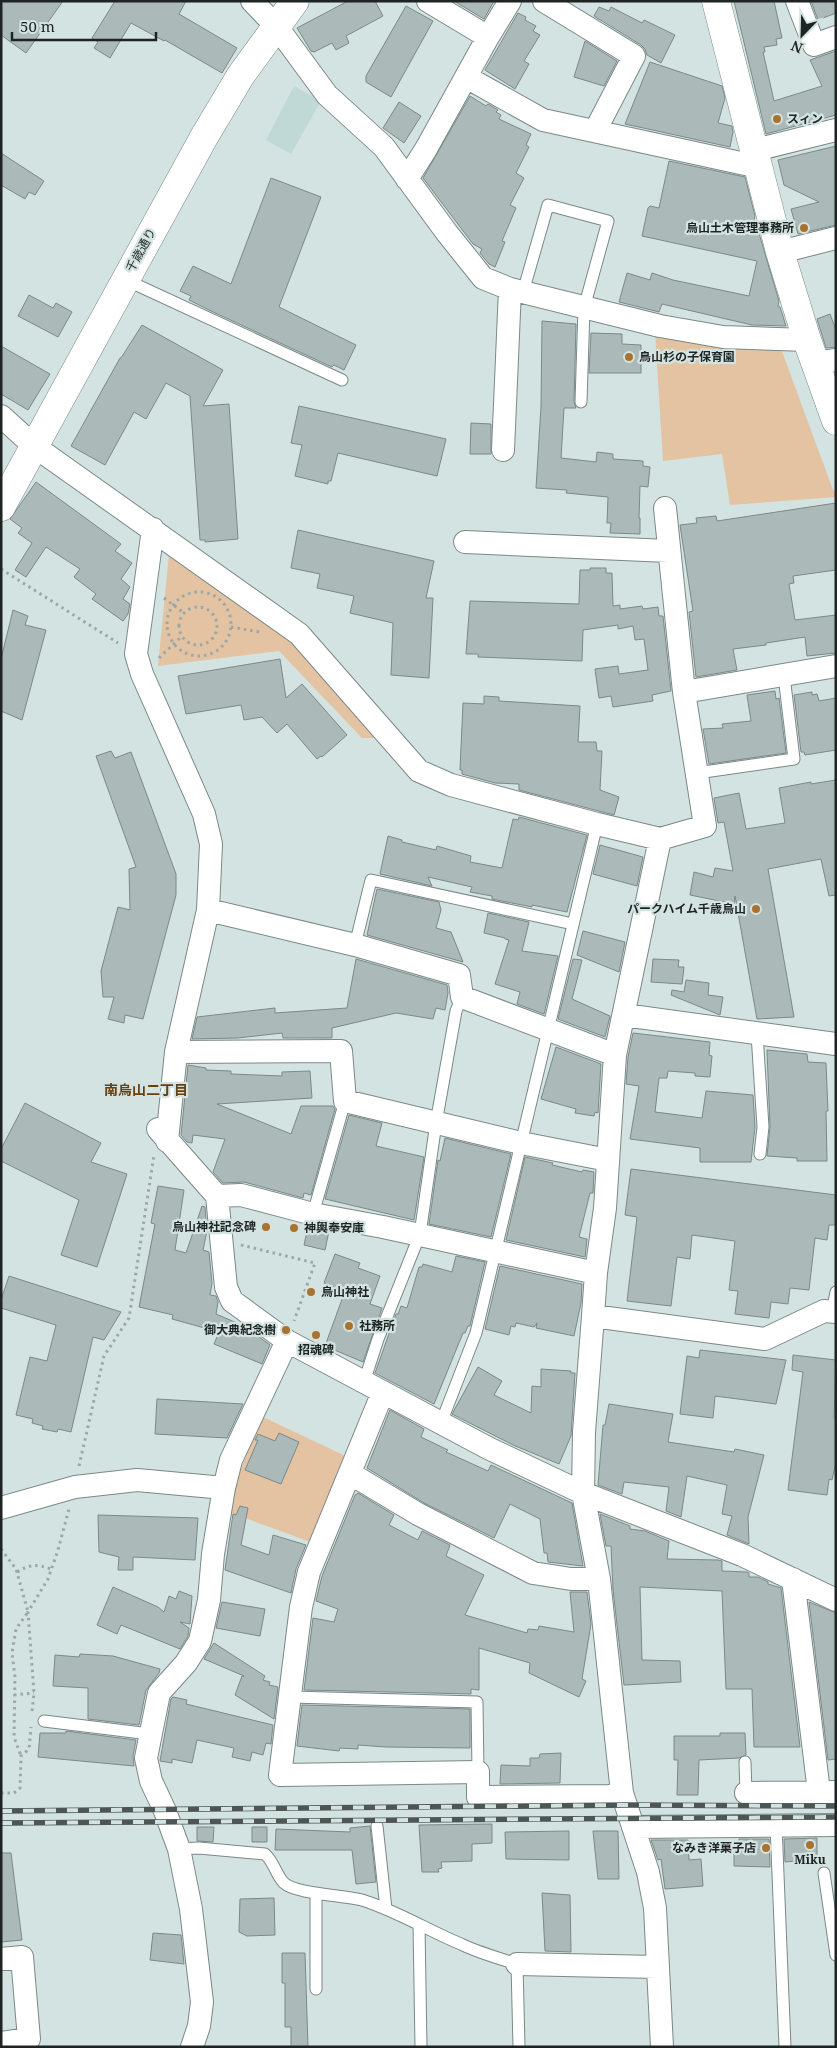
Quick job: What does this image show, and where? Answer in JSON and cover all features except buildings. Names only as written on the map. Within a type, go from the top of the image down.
[{"type":"street","points":[[252,1],[277,28],[327,95],[384,147],[446,234],[484,278],[517,290],[660,326],[819,354]]},
{"type":"street","name":"千歳通り","points":[[1,507],[124,279],[232,88],[295,1]]},
{"type":"street","points":[[428,1],[488,37]]},
{"type":"street","points":[[407,179],[510,1]]},
{"type":"street","points":[[544,1],[634,56],[595,131]]},
{"type":"street","points":[[716,1],[780,252],[819,354],[836,421]]},
{"type":"street","points":[[796,1],[814,45],[836,37]]},
{"type":"street","points":[[466,77],[543,120],[757,159],[836,130]]},
{"type":"street","points":[[780,252],[836,238]]},
{"type":"street","points":[[503,450],[517,290]]},
{"type":"street","points":[[1,416],[34,446],[299,634],[419,771],[451,785],[660,839],[705,826],[684,692],[665,508]]},
{"type":"street","points":[[153,529],[139,664],[204,814],[211,844],[208,910],[176,1052],[162,1135],[218,1196],[226,1287],[232,1301],[287,1341],[525,1467],[583,1493],[742,1555],[836,1600]]},
{"type":"street","points":[[465,542],[668,551]]},
{"type":"street","points":[[684,692],[836,666]]},
{"type":"street","points":[[660,839],[616,1056],[605,1208],[596,1273],[584,1432],[583,1493],[599,1579],[622,1793],[648,1872],[655,1908],[662,2047]]},
{"type":"street","points":[[208,910],[355,945],[459,975],[462,997],[616,1056]]},
{"type":"street","points":[[624,1015],[836,1044]]},
{"type":"street","points":[[176,1052],[341,1051],[345,1101],[521,1143],[608,1160]]},
{"type":"street","points":[[218,1196],[241,1195],[313,1214],[420,1234],[596,1273]]},
{"type":"street","points":[[593,1316],[765,1339],[835,1305]]},
{"type":"street","points":[[192,2047],[199,2026],[202,2002],[191,1909],[179,1849],[166,1811],[152,1780],[146,1758],[159,1693],[186,1663],[200,1641],[208,1600],[213,1554],[224,1488],[231,1460],[287,1341]]},
{"type":"street","points":[[374,1387],[351,1474],[310,1572],[301,1606],[280,1775],[478,1772],[478,1797],[610,1796],[622,1793]]},
{"type":"street","points":[[351,1474],[418,1514],[533,1572],[571,1579],[599,1579]]},
{"type":"street","points":[[1,1508],[75,1487],[137,1480],[224,1488]]},
{"type":"street","points":[[746,1793],[828,1792],[794,1579]]},
{"type":"street","points":[[633,1827],[836,1825]]},
{"type":"street","points":[[1,1959],[22,1957],[29,2039],[1,2043]]},
{"type":"street","points":[[517,1964],[657,1967]]},
{"type":"lane","points":[[517,290],[548,205],[608,221],[584,308],[581,402]]},
{"type":"lane","points":[[124,279],[342,380]]},
{"type":"lane","points":[[697,773],[794,759],[784,676]]},
{"type":"lane","points":[[441,1423],[476,1333],[597,824]]},
{"type":"lane","points":[[355,945],[371,880],[573,924]]},
{"type":"lane","points":[[374,1387],[378,1339],[420,1234],[436,1123],[456,1011],[462,997]]},
{"type":"lane","points":[[757,1034],[763,1127],[760,1154]]},
{"type":"lane","points":[[313,1214],[345,1101]]},
{"type":"lane","points":[[291,1698],[477,1702],[478,1772]]},
{"type":"lane","points":[[44,1721],[150,1734]]},
{"type":"lane","points":[[745,1762],[746,1793]]},
{"type":"lane","points":[[776,1825],[785,2047]]},
{"type":"lane","points":[[378,1826],[386,1909]]},
{"type":"lane","points":[[179,1849],[199,1848],[265,1854],[272,1860],[283,1882],[316,1893],[361,1900],[386,1909],[463,1945],[517,1964],[519,2047]]},
{"type":"lane","points":[[824,1873],[836,1954]]},
{"type":"lane","points":[[316,1893],[316,1989]]},
{"type":"lane","points":[[419,1925],[421,2047]]},
{"type":"path","points":[[1,569],[139,664],[174,645],[182,636]]},
{"type":"path","points":[[194,592],[204,592],[214,596],[223,603],[228,612],[231,627],[226,643],[218,650],[209,655],[198,657],[188,655],[178,650],[174,645],[167,632],[166,622],[169,611],[175,602],[183,596],[194,592]]},
{"type":"path","points":[[201,606],[216,618],[217,630],[210,641],[204,644],[192,644],[182,636],[179,624],[184,612],[189,608],[201,606]]},
{"type":"path","points":[[1,1793],[14,1793],[20,1788],[21,1756],[14,1737],[12,1653],[16,1629],[48,1579],[75,1487],[104,1356],[129,1318],[162,1135]]},
{"type":"path","points":[[222,1240],[315,1263],[287,1341]]},
{"type":"path","points":[[1,1549],[17,1572],[28,1612],[34,1693],[29,1749],[21,1756]]},
{"type":"path","points":[[17,1572],[28,1565],[39,1564],[51,1569]]},
{"type":"path","points":[[14,1695],[34,1693]]},
{"type":"shaded area","points":[[294,86],[321,101],[291,154],[266,140]]},
{"type":"shaded area","points":[[655,332],[780,346],[833,490],[836,490],[836,497],[730,505],[722,454],[663,461]]},
{"type":"shaded area","points":[[169,554],[297,642],[382,738],[362,738],[279,651],[158,666]]},
{"type":"shaded area","points":[[263,1417],[354,1460],[316,1544],[231,1513],[236,1480]]},
{"type":"railway","points":[[1,1811],[626,1805],[836,1806]]},
{"type":"railway","points":[[1,1823],[836,1817]]},
{"type":"place","name":"スィン","points":[[777,119]]},
{"type":"place","name":"烏山土木管理事務所","points":[[804,228]]},
{"type":"place","name":"鳥山杉の子保育園","points":[[629,357]]},
{"type":"place","name":"パークハイム千歳烏山","points":[[756,909]]},
{"type":"place","name":"烏山神社記念碑","points":[[266,1227]]},
{"type":"place","name":"神輿奉安庫","points":[[294,1228]]},
{"type":"place","name":"烏山神社","points":[[311,1292]]},
{"type":"place","name":"社務所","points":[[349,1326]]},
{"type":"place","name":"御大典紀念樹","points":[[286,1330]]},
{"type":"place","name":"招魂碑","points":[[316,1335]]},
{"type":"place","name":"Miku","points":[[810,1845]]},
{"type":"place","name":"なみき洋菓子店","points":[[766,1848]]},
{"type":"district","name":"南烏山二丁目","points":[[146,1090]]}]
